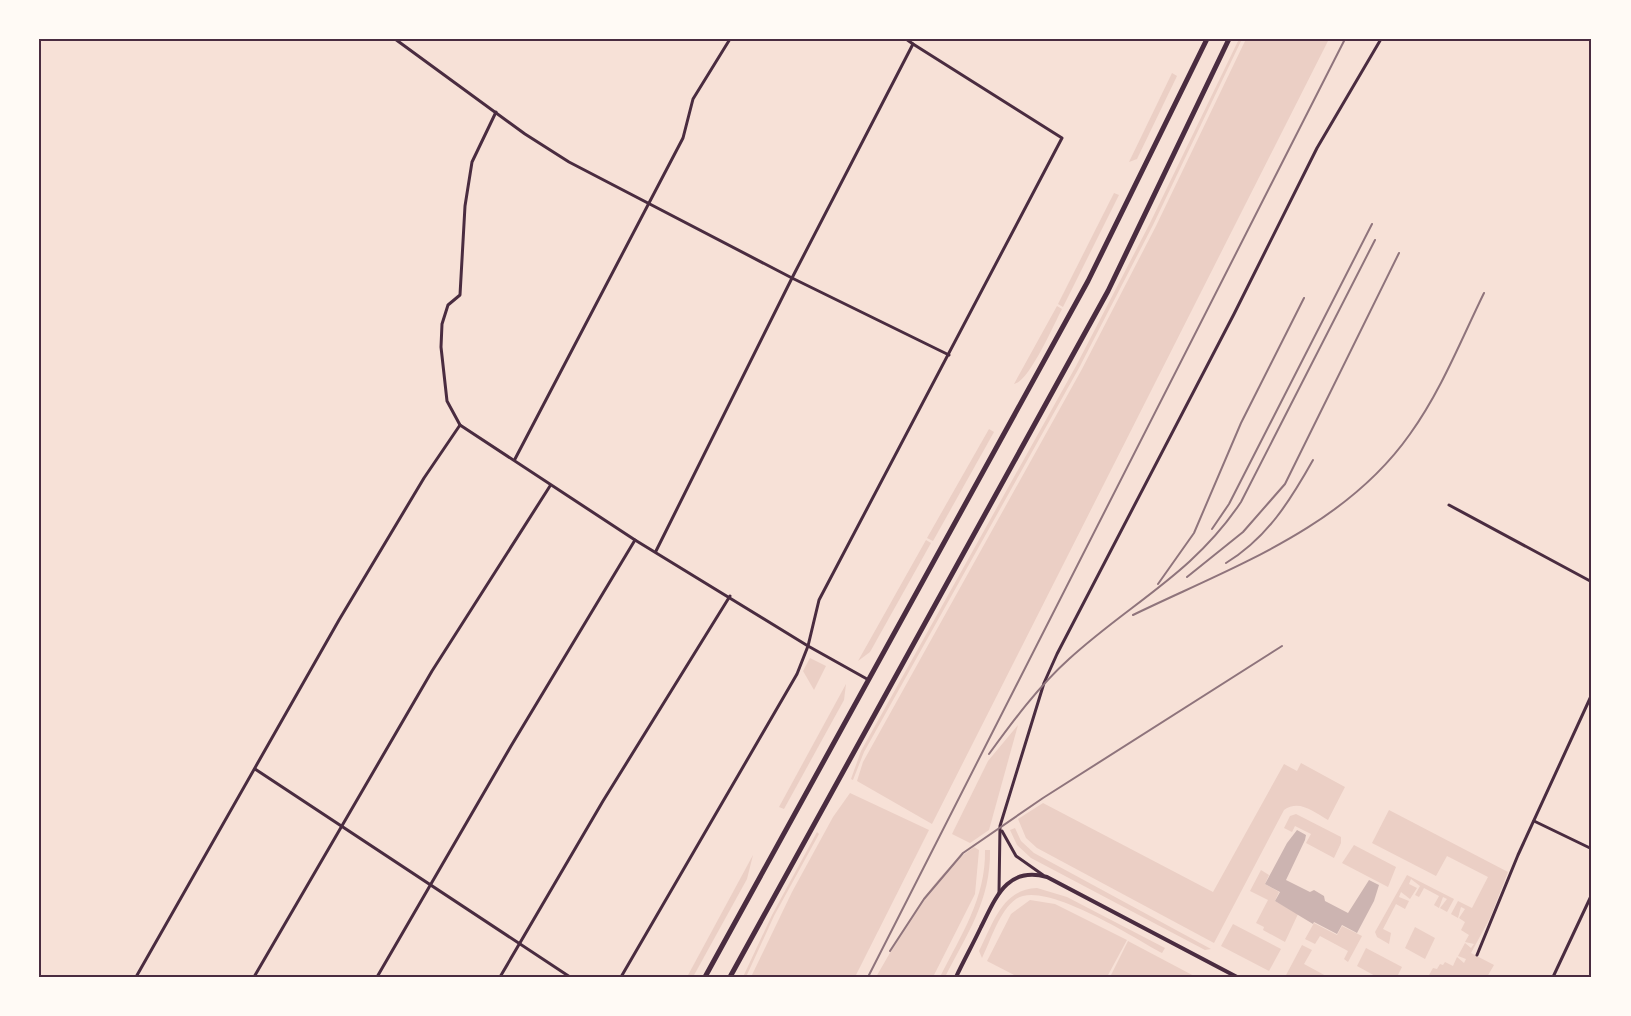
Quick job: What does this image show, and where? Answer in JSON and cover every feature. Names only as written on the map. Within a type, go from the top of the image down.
[{"type":"highway","points":[[705,977],[1088,281],[1207,39]]},
{"type":"highway","points":[[730,977],[1108,291],[1229,39]]},
{"type":"street","points":[[395,39],[569,162],[792,278],[949,355]]},
{"type":"street","points":[[514,459],[683,138],[693,99],[730,39]]},
{"type":"street","points":[[621,977],[797,674],[808,646],[819,600],[1062,138],[906,39]]},
{"type":"street","points":[[999,893],[1000,826],[1044,683],[1067,633],[1234,314],[1317,148],[1381,39]]},
{"type":"street","points":[[656,551],[792,278],[914,44]]},
{"type":"street","points":[[496,112],[472,162],[465,206],[460,295],[448,305],[442,324],[441,347],[447,401],[460,425],[635,540],[730,596],[808,646],[867,679]]},
{"type":"street","points":[[136,977],[339,620],[436,459],[460,425]]},
{"type":"street","points":[[254,977],[432,670],[550,486]]},
{"type":"street","points":[[1449,505],[1592,582]]},
{"type":"street","points":[[377,977],[635,540]]},
{"type":"street","points":[[500,977],[603,801],[730,596]]},
{"type":"street","points":[[1477,955],[1534,821],[1592,694]]},
{"type":"street","points":[[255,769],[570,977]]},
{"type":"street","points":[[1534,821],[1592,849]]},
{"type":"street","points":[[1000,826],[1016,856],[1047,878]]},
{"type":"street","points":[[956,977],[999,893],[1013,879],[1037,874],[1237,977]]},
{"type":"street","points":[[1553,977],[1592,894]]},
{"type":"shaded area","points":[[1239,39],[1242,39],[1153,225],[1079,368],[864,752],[853,780],[851,779],[861,751],[1076,366],[1150,223]]},
{"type":"shaded area","points":[[1246,39],[1329,39],[932,824],[857,781],[863,762],[1082,369],[1156,226]]},
{"type":"shaded area","points":[[1172,73],[1177,76],[1137,159],[1129,162]]},
{"type":"shaded area","points":[[1114,193],[1119,195],[1063,307],[1058,304]]},
{"type":"shaded area","points":[[1057,306],[1062,309],[1041,351],[1027,374],[1014,384]]},
{"type":"shaded area","points":[[989,429],[994,432],[933,541],[927,538]]},
{"type":"shaded area","points":[[926,540],[931,543],[870,652],[858,661]]},
{"type":"shaded area","points":[[810,658],[826,666],[814,690],[803,671]]},
{"type":"shaded area","points":[[846,684],[844,700],[784,809],[779,807]]},
{"type":"shaded area","points":[[1018,725],[989,830],[970,843],[952,834],[988,761]]},
{"type":"shaded area","points":[[1301,763],[1345,787],[1328,820],[1301,806],[1284,810],[1214,943],[1037,848],[1026,838],[1018,819],[1043,803],[1213,892],[1284,764],[1297,771]]},
{"type":"shaded area","points":[[850,793],[929,830],[855,977],[751,977],[792,892],[833,817]]},
{"type":"shaded area","points":[[1389,810],[1508,872],[1490,918],[1471,953],[1494,965],[1487,977],[1428,977],[1433,968],[1437,969],[1440,964],[1443,965],[1445,962],[1453,966],[1457,957],[1464,963],[1466,959],[1458,956],[1465,943],[1471,948],[1474,944],[1465,942],[1469,935],[1461,930],[1465,922],[1459,918],[1465,909],[1461,907],[1458,918],[1451,914],[1458,901],[1472,908],[1488,877],[1447,856],[1436,876],[1372,843]]},
{"type":"shaded area","points":[[1296,814],[1341,837],[1341,843],[1334,858],[1306,843],[1311,834],[1295,826],[1292,832],[1284,828],[1290,816]]},
{"type":"shaded area","points":[[1015,828],[1021,841],[1034,853],[1211,949],[1205,950],[1031,858],[1017,845],[1010,830]]},
{"type":"shaded area","points":[[817,832],[819,834],[774,916],[746,977],[743,977],[772,915]]},
{"type":"shaded area","points":[[1354,845],[1396,867],[1388,887],[1342,863]]},
{"type":"shaded area","points":[[974,847],[979,850],[975,894],[933,977],[876,977],[930,889],[958,859]]},
{"type":"shaded area","points":[[985,850],[990,850],[989,868],[982,901],[945,977],[940,977],[977,900],[984,868]]},
{"type":"shaded area","points":[[753,855],[747,879],[693,977],[687,977]]},
{"type":"shaded area","points":[[1261,870],[1269,875],[1265,884],[1279,892],[1275,901],[1298,914],[1285,942],[1263,930],[1264,927],[1256,923],[1268,900],[1250,891]]},
{"type":"shaded area","points":[[1407,875],[1454,899],[1447,912],[1440,908],[1447,899],[1443,897],[1439,908],[1434,905],[1439,896],[1424,888],[1419,897],[1415,895],[1420,886],[1411,879],[1409,884],[1417,888],[1410,899],[1401,892],[1399,897],[1409,901],[1405,909],[1396,904],[1383,929],[1391,933],[1389,944],[1377,937],[1375,932]]},
{"type":"shaded area","points":[[1037,888],[1067,897],[1165,948],[1162,953],[1111,924],[1067,903],[1029,895],[1016,899],[1010,904],[996,926],[982,958],[979,951],[994,919],[1007,901],[1015,894]]},
{"type":"shaded area","points":[[1030,900],[1055,904],[1127,940],[1107,977],[1018,977],[987,961],[1011,914]]},
{"type":"shaded area","points":[[1314,923],[1337,935],[1342,926],[1362,936],[1348,962],[1344,959],[1348,951],[1320,936],[1315,944],[1305,939]]},
{"type":"shaded area","points":[[1233,924],[1281,949],[1269,971],[1221,946]]},
{"type":"shaded area","points":[[1415,927],[1435,938],[1425,959],[1405,948]]},
{"type":"shaded area","points":[[1128,941],[1196,977],[1110,977]]},
{"type":"shaded area","points":[[1302,945],[1312,950],[1304,964],[1328,977],[1285,977]]},
{"type":"shaded area","points":[[1366,948],[1402,967],[1397,977],[1377,977],[1357,966]]},
{"type":"building","points":[[1297,830],[1306,835],[1305,840],[1286,880],[1310,892],[1314,890],[1324,896],[1325,901],[1348,913],[1369,880],[1379,885],[1374,901],[1357,933],[1342,925],[1337,934],[1314,922],[1313,924],[1275,901],[1280,892],[1265,884],[1287,843]]},
{"type":"railway","points":[[868,977],[1345,39]]},
{"type":"railway","points":[[1212,529],[1229,504],[1372,224]]},
{"type":"railway","points":[[989,754],[1047,681],[1092,639],[1182,569],[1222,527],[1241,502],[1375,240]]},
{"type":"railway","points":[[1187,577],[1243,532],[1285,484],[1399,253]]},
{"type":"railway","points":[[1133,615],[1284,542],[1353,495],[1383,467],[1421,418],[1441,383],[1484,293]]},
{"type":"railway","points":[[1158,584],[1194,533],[1241,423],[1304,298]]},
{"type":"railway","points":[[1226,563],[1254,542],[1276,517],[1313,460]]},
{"type":"railway","points":[[890,951],[924,899],[963,853],[1043,798],[1282,646]]}]
